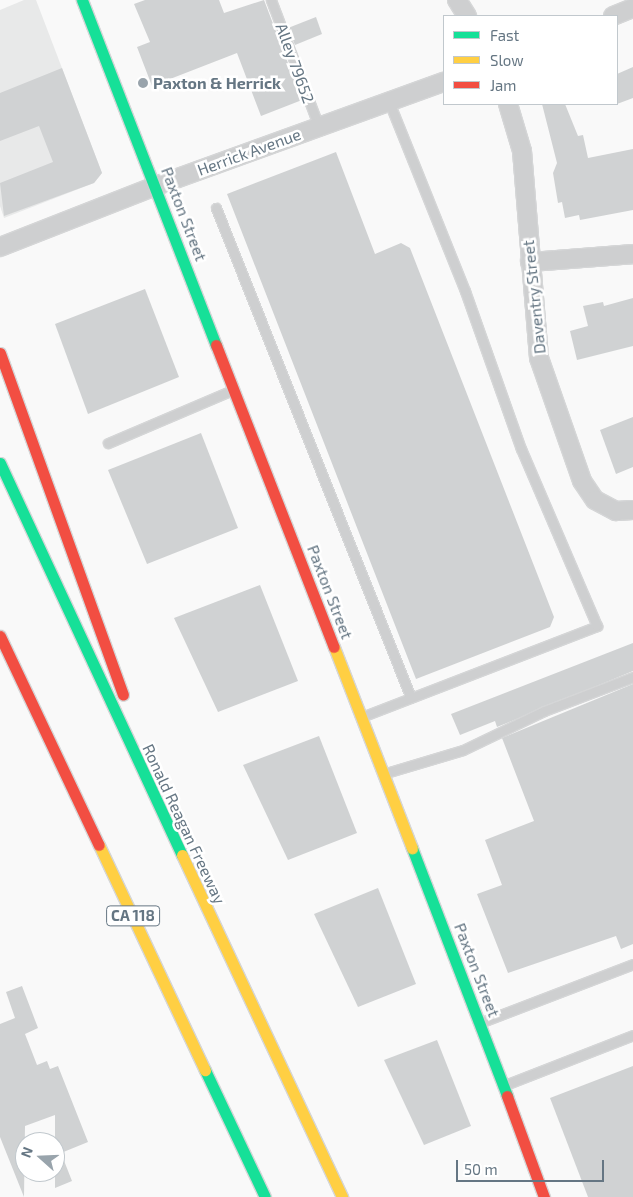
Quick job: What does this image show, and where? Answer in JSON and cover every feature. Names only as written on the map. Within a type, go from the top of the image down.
[{"type":"main road","name":"Paxton Street","points":[[82,0],[156,186],[480,1024],[544,1197]]},
{"type":"main road","points":[[0,352],[81,570],[170,835]]},
{"type":"main road","name":"Ronald Reagan Freeway","points":[[0,463],[170,835],[342,1197]]},
{"type":"main road","name":"CA 118","points":[[0,636],[265,1197]]},
{"type":"street","points":[[457,0],[466,15]]},
{"type":"street","points":[[616,15],[633,8]]},
{"type":"street","name":"Herrick Avenue","points":[[0,247],[156,186],[443,82]]},
{"type":"street","name":"Daventry Street","points":[[508,105],[522,151],[530,262],[540,358],[582,481],[595,500],[616,511],[633,510]]},
{"type":"street","points":[[530,262],[633,254]]},
{"type":"lane","name":"Alley 79652","points":[[271,0],[319,127]]},
{"type":"lane","points":[[361,717],[597,626],[521,449],[465,291],[389,102]]},
{"type":"lane","points":[[216,208],[411,698]]},
{"type":"lane","points":[[108,443],[234,388]]},
{"type":"lane","points":[[383,774],[463,750],[544,711],[633,676]]},
{"type":"lane","points":[[480,1024],[633,964]]},
{"type":"lane","points":[[503,1086],[633,1034]]},
{"type":"shaded area","points":[[24,0],[36,0],[102,173],[94,183],[4,218],[0,206],[0,10]]},
{"type":"building","points":[[145,0],[219,0],[224,13],[264,0],[302,100],[261,116],[237,53],[152,86],[137,47],[150,42],[134,4]]},
{"type":"building","points":[[316,17],[322,34],[295,45],[288,28]]},
{"type":"building","points":[[633,67],[633,98],[618,104],[618,74]]},
{"type":"building","points":[[62,68],[102,173],[94,183],[4,216],[0,183],[53,162],[39,126],[0,141],[0,93]]},
{"type":"building","points":[[542,105],[565,105],[578,136],[583,135],[588,158],[633,149],[633,210],[580,220],[579,215],[565,218],[562,202],[558,203],[553,173],[557,163]]},
{"type":"building","points":[[336,152],[375,254],[401,243],[410,248],[554,617],[550,627],[416,679],[227,194]]},
{"type":"building","points":[[145,289],[179,377],[88,414],[55,324]]},
{"type":"building","points":[[633,298],[633,346],[577,360],[570,331],[588,326],[583,306],[603,302],[604,306]]},
{"type":"building","points":[[633,417],[633,467],[616,474],[600,430]]},
{"type":"building","points":[[201,433],[238,528],[147,564],[108,470]]},
{"type":"building","points":[[260,585],[298,681],[218,712],[174,618]]},
{"type":"building","points":[[633,643],[633,671],[497,727],[495,721],[460,735],[451,714]]},
{"type":"building","points":[[633,684],[633,944],[621,949],[616,936],[508,973],[477,894],[502,885],[485,840],[534,821],[502,738]]},
{"type":"building","points":[[319,736],[357,833],[288,860],[243,765]]},
{"type":"building","points":[[378,888],[416,984],[358,1007],[314,914]]},
{"type":"building","points":[[22,986],[38,1028],[25,1034],[37,1065],[47,1061],[50,1069],[58,1066],[88,1142],[65,1151],[65,1132],[55,1132],[55,1115],[25,1126],[25,1132],[15,1132],[15,1174],[0,1137],[0,1024],[15,1018],[6,992]]},
{"type":"building","points":[[437,1040],[471,1126],[424,1145],[384,1060]]},
{"type":"building","points":[[633,1066],[633,1197],[588,1197],[550,1098]]},
{"type":"building","points":[[65,1163],[72,1181],[55,1188],[55,1182],[65,1182]]},
{"type":"building","points":[[18,1182],[24,1182],[24,1197]]},
{"type":"traffic: fast","points":[[82,0],[216,345]]},
{"type":"traffic: fast","points":[[0,463],[182,855]]},
{"type":"traffic: fast","points":[[412,848],[507,1096]]},
{"type":"traffic: fast","points":[[205,1070],[265,1197]]},
{"type":"traffic: slow","points":[[334,647],[412,848]]},
{"type":"traffic: slow","points":[[99,845],[205,1070]]},
{"type":"traffic: slow","points":[[182,855],[342,1197]]},
{"type":"traffic: jam","points":[[216,345],[334,647]]},
{"type":"traffic: jam","points":[[0,353],[123,694]]},
{"type":"traffic: jam","points":[[0,636],[99,845]]},
{"type":"traffic: jam","points":[[507,1096],[544,1197]]},
{"type":"place","name":"Paxton & Herrick","points":[[143,83]]}]
